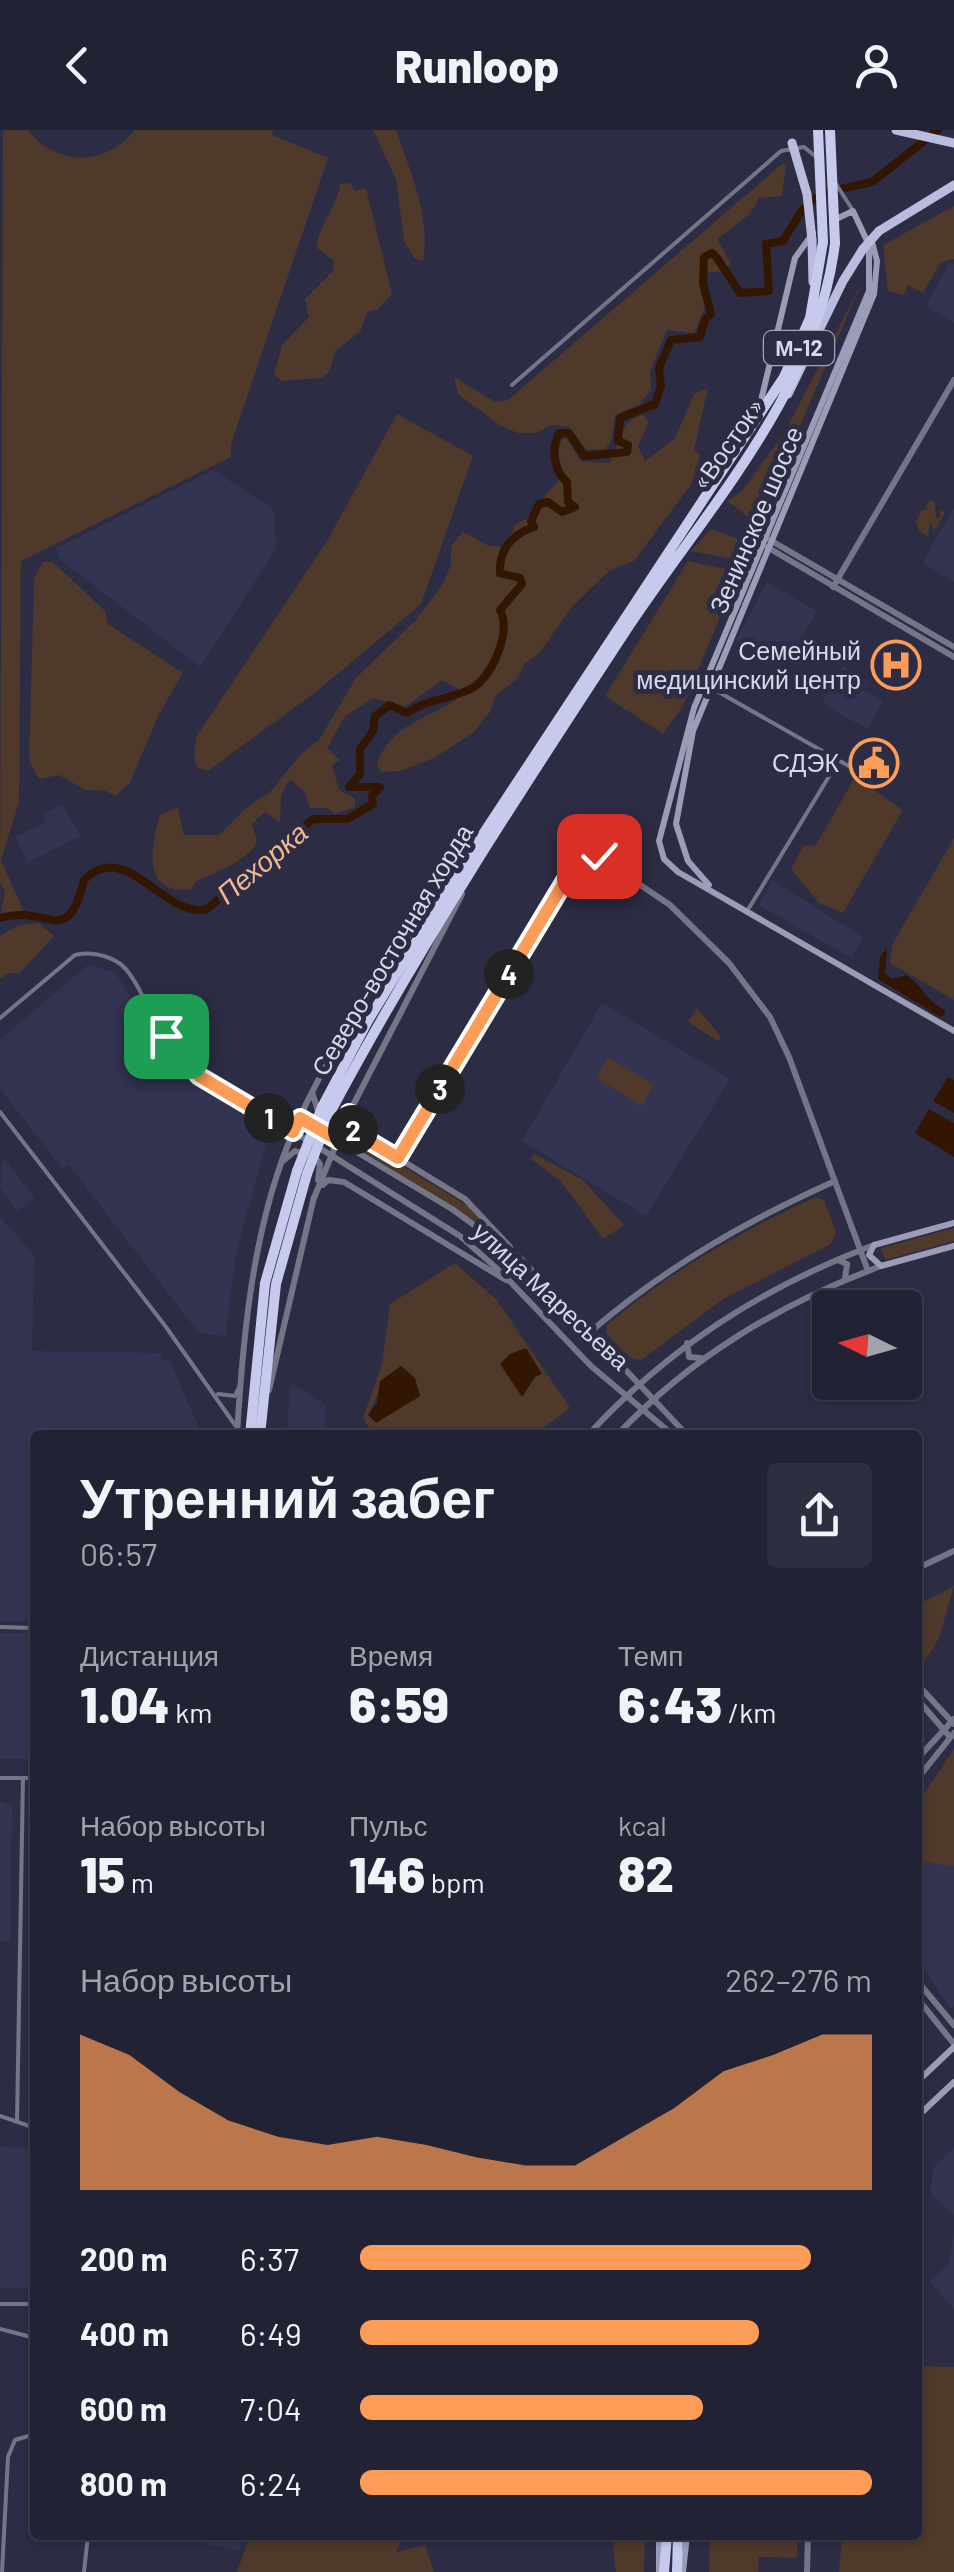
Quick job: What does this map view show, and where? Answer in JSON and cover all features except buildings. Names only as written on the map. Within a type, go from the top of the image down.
[{"type":"highway","name":"«Восток»","points":[[680,530],[786,374],[810,318],[824,242],[818,130]]},
{"type":"highway","name":"«Восток»","points":[[683,544],[776,413],[798,373],[820,318],[830,130]]},
{"type":"highway","name":"Северо-восточная хорда","points":[[250,1430],[265,1284],[302,1172],[369,1019],[680,530]]},
{"type":"highway","name":"Северо-восточная хорда","points":[[468,866],[683,544]]},
{"type":"highway","name":"Северо-восточная хорда","points":[[261,1430],[276,1284],[302,1172]]},
{"type":"highway","points":[[662,2572],[666,2540]]},
{"type":"highway","points":[[678,2540],[680,2572]]},
{"type":"main road","points":[[786,130],[824,242]]},
{"type":"main road","points":[[897,130],[954,143]]},
{"type":"main road","points":[[776,413],[797,382],[842,281],[863,249],[878,231],[954,185]]},
{"type":"main road","points":[[742,441],[766,392],[798,248],[809,236],[854,210]]},
{"type":"main road","name":"Зенинское шоссе","points":[[828,956],[678,872],[660,850],[662,816],[684,735],[874,294],[877,261],[854,210]]},
{"type":"main road","name":"Зенинское шоссе","points":[[766,542],[708,686],[686,760],[678,832],[688,861],[704,881],[954,1031]]},
{"type":"main road","points":[[954,1223],[874,1246],[869,1255],[881,1266],[954,1246]]},
{"type":"main road","points":[[922,2077],[954,2045]]},
{"type":"main road","points":[[922,2112],[954,2082]]},
{"type":"main road","points":[[659,2540],[662,2572]]},
{"type":"main road","points":[[680,2572],[685,2540]]},
{"type":"street","points":[[512,385],[781,151],[808,147],[854,210]]},
{"type":"street","points":[[836,583],[954,380]]},
{"type":"street","points":[[766,542],[954,657]]},
{"type":"street","points":[[836,583],[954,647]]},
{"type":"street","points":[[708,686],[854,769]]},
{"type":"street","points":[[749,908],[839,760]]},
{"type":"street","points":[[398,1158],[580,856],[590,851],[670,905],[758,999],[789,1057],[868,1271]]},
{"type":"street","points":[[237,1430],[254,1275],[293,1132],[316,1084],[380,977],[468,866]]},
{"type":"street","points":[[314,1198],[349,1113],[468,866]]},
{"type":"street","points":[[0,1018],[75,956],[83,952],[110,958],[126,968],[150,1015],[199,1076],[293,1132]]},
{"type":"street","points":[[316,1084],[313,1104],[318,1112],[332,1119],[349,1113]]},
{"type":"street","points":[[0,1112],[214,1392],[236,1430]]},
{"type":"street","points":[[349,1113],[356,1133],[465,1199],[521,1259]]},
{"type":"street","name":"улица Маресьева","points":[[300,1118],[452,1208],[521,1259],[653,1398]]},
{"type":"street","name":"улица Маресьева","points":[[293,1132],[460,1236],[515,1286],[576,1352],[668,1430]]},
{"type":"street","points":[[261,1430],[320,1172],[317,1159],[298,1151],[282,1162]]},
{"type":"street","points":[[314,1198],[328,1180],[344,1182],[515,1286]]},
{"type":"street","points":[[590,1332],[648,1284],[710,1242],[835,1180]]},
{"type":"street","points":[[593,1430],[688,1342],[780,1284],[874,1246]]},
{"type":"street","points":[[838,1260],[847,1264],[844,1280]]},
{"type":"street","points":[[622,1430],[702,1358],[782,1308],[881,1266]]},
{"type":"street","points":[[688,1342],[689,1357],[702,1358]]},
{"type":"street","points":[[214,1392],[235,1396],[241,1384]]},
{"type":"street","points":[[653,1398],[682,1430]]},
{"type":"street","points":[[922,1566],[954,1550]]},
{"type":"street","points":[[0,1627],[30,1628]]},
{"type":"street","points":[[922,1689],[953,1722],[922,1754]]},
{"type":"street","points":[[922,1705],[952,1735],[922,1772]]},
{"type":"street","points":[[929,1746],[936,1746],[936,1752]]},
{"type":"street","points":[[0,1778],[30,1778]]},
{"type":"street","points":[[17,2121],[23,1778]]},
{"type":"street","points":[[922,1987],[952,2023],[950,2030],[942,2031]]},
{"type":"street","points":[[922,2004],[954,2045]]},
{"type":"street","points":[[0,2116],[30,2126]]},
{"type":"street","points":[[0,2304],[30,2304]]},
{"type":"street","points":[[0,2329],[30,2337]]},
{"type":"street","points":[[2,2572],[8,2457],[15,2440],[30,2436]]},
{"type":"street","points":[[84,2572],[87,2540]]},
{"type":"street","points":[[808,2540],[808,2572]]},
{"type":"shaded area","points":[[3,130],[28,130],[53,151],[82,158],[110,151],[135,130],[273,130],[272,135],[328,158],[231,444],[231,457],[21,561],[19,802],[1,860],[24,912],[0,918],[5,892],[0,882]]},
{"type":"shaded area","points":[[373,130],[396,130],[422,211],[423,261],[414,258],[404,241],[396,179]]},
{"type":"shaded area","points":[[786,164],[782,196],[759,198],[750,214],[717,239],[731,263],[726,271],[700,273],[705,307],[694,333],[667,330],[650,372],[651,390],[640,404],[615,415],[611,442],[605,449],[587,450],[569,427],[552,425],[536,433],[518,433],[501,426],[458,394],[454,377],[495,402],[508,400]]},
{"type":"shaded area","points":[[350,183],[355,191],[366,188],[392,294],[377,310],[367,312],[360,332],[335,351],[330,370],[322,378],[282,381],[274,375],[282,345],[309,317],[305,299],[334,270],[333,260],[317,248],[318,240],[340,184]]},
{"type":"shaded area","points":[[954,206],[954,259],[941,262],[923,293],[908,285],[904,295],[888,291],[883,245]]},
{"type":"shaded area","points":[[949,264],[954,264],[954,323],[926,306]]},
{"type":"shaded area","points":[[862,282],[777,479],[748,517],[727,501],[742,491],[785,432]]},
{"type":"shaded area","points":[[708,388],[694,450],[700,455],[692,483],[634,561],[610,570],[571,608],[540,652],[525,663],[517,679],[495,696],[490,712],[473,733],[434,758],[400,771],[381,772],[377,764],[391,740],[411,724],[457,699],[458,689],[442,680],[405,707],[374,698],[345,716],[327,748],[340,760],[332,765],[339,790],[355,798],[355,807],[335,814],[328,808],[310,808],[304,791],[290,779],[281,795],[280,822],[264,812],[252,824],[257,841],[247,855],[196,881],[191,889],[175,889],[157,877],[153,854],[160,815],[178,807],[184,835],[219,835],[245,809],[271,791],[301,754],[319,740],[356,678],[417,619],[444,582],[451,564],[451,546],[463,532],[487,545],[506,548],[515,525],[538,512],[545,495],[564,475],[558,453],[561,439],[567,439],[581,461],[610,463],[625,427],[643,415],[649,422],[638,446],[645,461],[675,438],[694,394]]},
{"type":"shaded area","points":[[397,414],[473,456],[421,604],[317,691],[208,771],[198,768],[194,759],[196,737],[327,541]]},
{"type":"shaded area","points":[[213,470],[270,507],[275,514],[276,549],[200,667],[61,560],[55,549]]},
{"type":"shaded area","points":[[930,500],[935,503],[936,518],[940,518],[940,509],[945,513],[934,531],[930,521],[928,537],[919,531],[916,521],[922,510],[930,509],[925,507]]},
{"type":"shaded area","points":[[954,508],[954,582],[922,563]]},
{"type":"shaded area","points":[[711,529],[752,544],[744,561],[691,551]]},
{"type":"shaded area","points":[[688,561],[739,572],[683,706],[663,734],[605,696]]},
{"type":"shaded area","points":[[43,562],[53,562],[105,611],[108,624],[183,673],[158,716],[130,783],[115,796],[106,791],[85,790],[59,775],[39,779],[29,761],[34,579]]},
{"type":"shaded area","points":[[767,582],[817,611],[784,668],[736,640]]},
{"type":"shaded area","points":[[843,666],[868,681],[863,690],[883,702],[867,729],[822,703]]},
{"type":"shaded area","points":[[855,777],[903,810],[843,913],[819,903],[791,869],[803,846],[816,845]]},
{"type":"shaded area","points":[[62,805],[81,836],[28,862],[15,837],[46,822],[43,815]]},
{"type":"shaded area","points":[[954,838],[954,1000],[890,963],[892,945]]},
{"type":"shaded area","points":[[773,881],[863,937],[851,958],[759,905]]},
{"type":"shaded area","points":[[39,923],[54,936],[19,974],[9,973],[0,979],[0,936],[19,925]]},
{"type":"shaded area","points":[[887,947],[885,974],[893,979],[906,975],[945,1010],[945,1015],[940,1017],[878,979],[880,957]]},
{"type":"shaded area","points":[[88,965],[115,972],[169,1058],[200,1087],[269,1132],[235,1259],[226,1336],[199,1333],[68,1164],[62,1168],[0,1089],[0,1040]]},
{"type":"shaded area","points":[[602,1003],[730,1079],[646,1216],[522,1141]]},
{"type":"shaded area","points":[[697,1008],[721,1037],[718,1041],[688,1022]]},
{"type":"shaded area","points":[[608,1057],[654,1085],[642,1106],[596,1078]]},
{"type":"shaded area","points":[[948,1077],[954,1080],[954,1113],[933,1101]]},
{"type":"shaded area","points":[[929,1109],[954,1123],[954,1157],[915,1133]]},
{"type":"shaded area","points":[[358,1139],[468,1206],[493,1232],[354,1146]]},
{"type":"shaded area","points":[[534,1154],[583,1180],[624,1225],[603,1239],[561,1181],[531,1159]]},
{"type":"shaded area","points":[[3,1157],[35,1198],[17,1211],[0,1188]]},
{"type":"shaded area","points":[[816,1197],[824,1200],[836,1232],[831,1244],[725,1298],[641,1360],[629,1358],[606,1333],[607,1325],[681,1270]]},
{"type":"shaded area","points":[[0,1217],[34,1255],[32,1351],[161,1353],[161,1360],[170,1361],[200,1430],[30,1430],[30,1622],[0,1621]]},
{"type":"shaded area","points":[[954,1228],[954,1241],[885,1260],[881,1248]]},
{"type":"shaded area","points":[[455,1263],[497,1300],[570,1408],[541,1430],[371,1430],[363,1418],[382,1364],[390,1304]],"holes":[[[400,1366],[417,1399],[368,1415],[381,1388]]]},
{"type":"shaded area","points":[[526,1348],[542,1374],[535,1377],[522,1397],[500,1364],[510,1354]]},
{"type":"shaded area","points":[[401,1366],[415,1378],[420,1396],[376,1423],[368,1415],[377,1403],[380,1381]]},
{"type":"shaded area","points":[[290,1383],[326,1405],[324,1430],[287,1430]]},
{"type":"shaded area","points":[[954,1586],[939,1638],[922,1665],[922,1600]]},
{"type":"shaded area","points":[[0,1633],[30,1633],[30,1759],[0,1759]]},
{"type":"shaded area","points":[[954,1749],[954,1866],[922,1862],[922,1797]]},
{"type":"shaded area","points":[[0,1801],[12,1806],[10,1942],[0,1941]]},
{"type":"shaded area","points":[[922,1861],[954,1865],[954,2007],[950,2008],[922,1965]]},
{"type":"shaded area","points":[[0,2147],[30,2148],[30,2289],[0,2288]]},
{"type":"shaded area","points":[[954,2148],[954,2215],[931,2195],[933,2168]]},
{"type":"shaded area","points":[[954,2229],[954,2309],[930,2282],[950,2261]]},
{"type":"shaded area","points":[[922,2366],[954,2367],[954,2572],[839,2572],[842,2540],[922,2540]]},
{"type":"shaded area","points":[[187,2540],[242,2540],[239,2551]]},
{"type":"shaded area","points":[[248,2540],[401,2540],[396,2552],[425,2545],[434,2572],[237,2572]]},
{"type":"shaded area","points":[[615,2540],[645,2540],[644,2572],[616,2572]]},
{"type":"shaded area","points":[[710,2540],[797,2540],[797,2558],[759,2557],[758,2572],[709,2572]]},
{"type":"waterway","name":"Пехорка","points":[[0,918],[16,915],[62,919],[70,914],[84,880],[100,869],[115,868],[130,873],[176,903],[191,909],[207,909],[313,819],[347,819],[373,804],[372,796],[380,787],[349,787],[360,774],[360,749],[373,731],[375,716],[390,705],[407,713],[465,691],[486,675],[502,638],[500,610],[522,584],[520,578],[500,573],[505,549],[514,538],[534,527],[531,521],[539,504],[548,502],[562,512],[575,507],[568,502],[567,482],[555,459],[559,433],[569,433],[584,456],[627,452],[628,445],[618,441],[620,418],[655,404],[661,386],[659,368],[671,340],[700,337],[711,314],[703,284],[704,257],[712,253],[740,293],[769,291],[766,244],[783,241],[802,210],[822,193],[872,182],[938,130]]},
{"type":"place","name":"Семейный медицинский центр","points":[[896,665]]},
{"type":"place","name":"СДЭК","points":[[874,763]]},
{"type":"route","points":[[166,1036],[199,1076],[293,1132],[300,1118],[338,1140],[349,1113],[356,1133],[398,1158],[580,856],[590,851],[599,856]]}]
